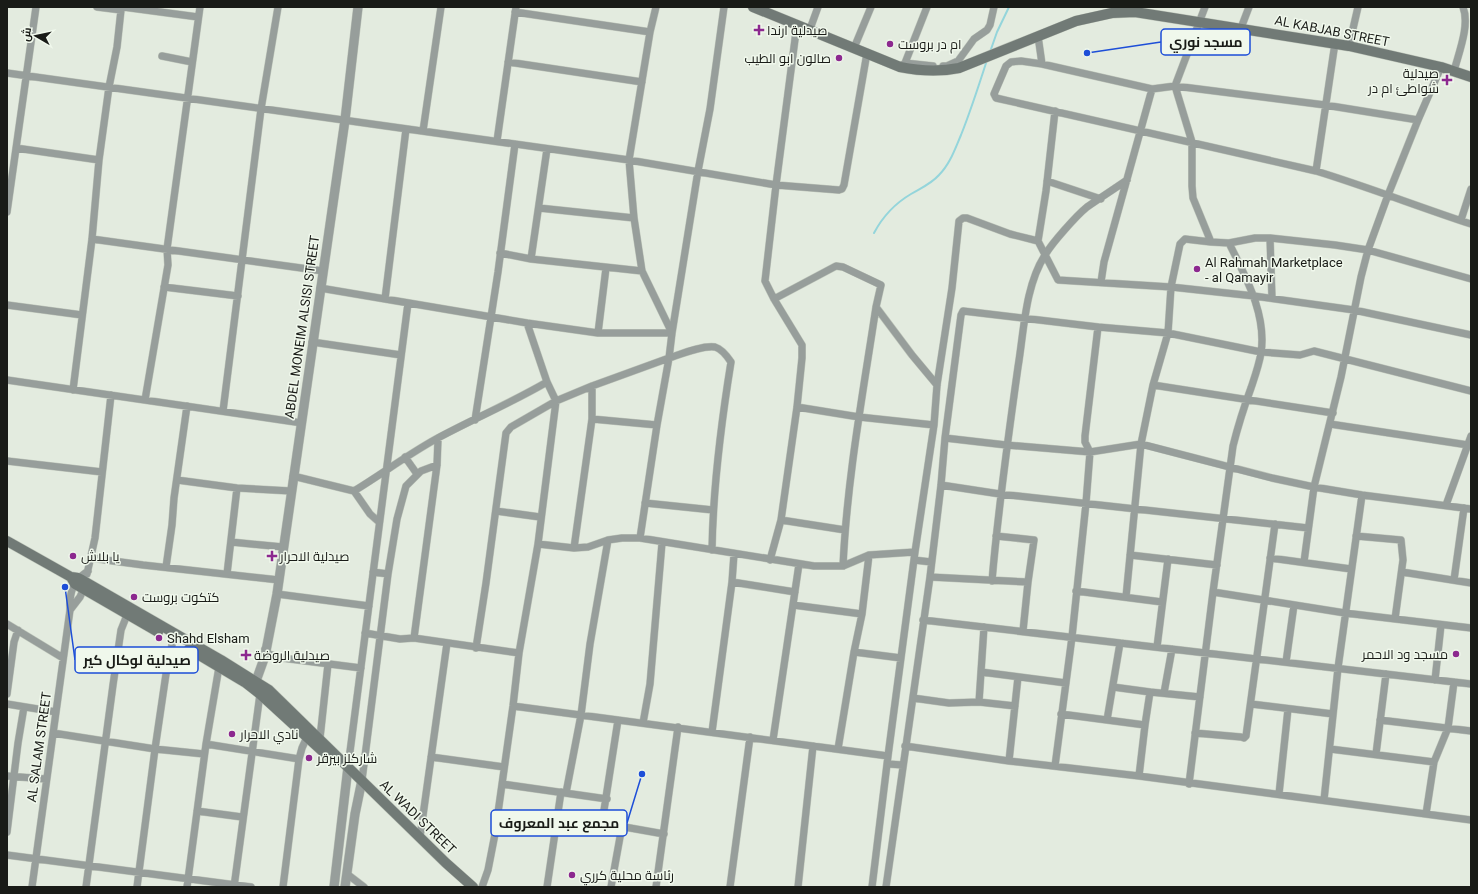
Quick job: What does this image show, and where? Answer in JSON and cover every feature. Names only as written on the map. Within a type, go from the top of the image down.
[{"type":"main road","name":"AL KABJAB STREET","points":[[753,7],[763,9],[867,53],[921,70],[941,71],[958,68],[1076,21],[1093,16],[1152,10],[1199,22],[1335,43],[1441,67],[1471,77]]},
{"type":"main road","name":"AL WADI STREET","points":[[8,543],[253,679],[269,690],[320,738],[348,771],[462,887]]},
{"type":"main road","name":"AL WADI STREET","points":[[79,582],[127,615],[219,667],[260,694],[307,737],[348,771]]},
{"type":"main road","name":"AL WADI STREET","points":[[361,784],[473,887]]},
{"type":"street","points":[[7,212],[36,7]]},
{"type":"street","points":[[97,7],[122,8],[198,17]]},
{"type":"street","points":[[145,400],[168,265],[167,249],[200,7]]},
{"type":"street","points":[[223,411],[261,109],[278,7]]},
{"type":"street","name":"ABDEL MONEIM ALSISI STREET","points":[[253,679],[263,665],[277,594],[344,120],[358,7]]},
{"type":"street","points":[[423,131],[441,7]]},
{"type":"street","points":[[656,7],[650,32],[629,160],[634,218],[642,272],[672,333]]},
{"type":"street","points":[[640,538],[657,426],[670,358],[672,333],[698,171],[710,109],[724,7]]},
{"type":"street","points":[[810,29],[818,7]]},
{"type":"street","points":[[854,48],[871,7]]},
{"type":"street","points":[[927,7],[903,65],[947,66],[958,61],[974,39],[987,30],[990,25],[994,7]]},
{"type":"street","points":[[1205,7],[1175,86],[1192,142],[1193,198],[1211,242]]},
{"type":"street","points":[[1241,28],[1249,7]]},
{"type":"street","points":[[1349,46],[1358,7]]},
{"type":"street","points":[[1454,71],[1468,25],[1464,7]]},
{"type":"street","points":[[73,390],[92,239],[99,160],[122,8]]},
{"type":"street","points":[[497,141],[516,10],[650,32]]},
{"type":"street","points":[[770,560],[781,520],[797,407],[802,344],[774,299],[765,281],[797,24]]},
{"type":"street","points":[[1038,36],[1042,64]]},
{"type":"street","points":[[1316,171],[1335,43]]},
{"type":"street","points":[[7,73],[629,160],[776,185],[838,190],[842,189],[844,185],[867,53]]},
{"type":"street","points":[[162,56],[192,62]]},
{"type":"street","points":[[1418,120],[1325,105],[1175,86],[1152,89],[1021,60],[1011,62],[1006,66],[994,96],[996,98],[1316,171],[1471,224]]},
{"type":"street","points":[[508,62],[642,82]]},
{"type":"street","points":[[1304,562],[1314,487],[1345,359],[1360,277],[1388,195],[1441,67]]},
{"type":"street","points":[[1101,282],[1104,262],[1152,89]]},
{"type":"street","points":[[1055,111],[1038,241],[1058,280],[1171,287],[1272,298],[1354,310],[1471,335]]},
{"type":"street","points":[[384,300],[406,129]]},
{"type":"street","points":[[475,420],[515,144]]},
{"type":"street","points":[[16,148],[99,160]]},
{"type":"street","points":[[531,259],[547,149]]},
{"type":"street","points":[[992,581],[1006,445],[1033,281],[1045,255],[1071,223],[1086,208],[1127,180]]},
{"type":"street","points":[[1046,181],[1101,199]]},
{"type":"street","points":[[1461,220],[1471,189]]},
{"type":"street","points":[[539,208],[634,218]]},
{"type":"street","points":[[872,887],[915,552],[934,425],[937,385],[952,288],[959,221],[962,218],[967,218],[1010,234],[1038,241]]},
{"type":"street","points":[[1126,597],[1141,444],[1153,386],[1168,333],[1171,287],[1180,244],[1182,241],[1185,239],[1229,243],[1255,238],[1270,238],[1335,245],[1368,250],[1471,279]]},
{"type":"street","points":[[1270,238],[1272,298]]},
{"type":"street","points":[[92,239],[323,271]]},
{"type":"street","points":[[1189,784],[1230,467],[1237,427],[1247,400],[1261,352],[1262,333],[1254,296],[1229,243]]},
{"type":"street","points":[[500,253],[531,259],[642,272]]},
{"type":"street","points":[[774,299],[836,266],[840,266],[881,285],[876,307],[859,417],[844,530],[843,566]]},
{"type":"street","points":[[598,332],[606,268]]},
{"type":"street","points":[[164,287],[238,296]]},
{"type":"street","points":[[320,288],[490,318],[527,323],[598,332],[672,333]]},
{"type":"street","points":[[334,887],[408,303]]},
{"type":"street","points":[[7,305],[82,315]]},
{"type":"street","points":[[876,307],[912,355],[937,385]]},
{"type":"street","points":[[886,887],[930,577],[945,438],[961,315],[963,311],[1026,317],[1098,327],[1168,333],[1261,352],[1300,355],[1314,351],[1471,391]]},
{"type":"street","points":[[482,887],[488,870],[493,846],[519,653],[538,544],[540,517],[556,401],[547,382],[527,323]]},
{"type":"street","points":[[1055,766],[1072,637],[1086,503],[1090,452],[1085,436],[1098,327]]},
{"type":"street","points":[[312,342],[401,355]]},
{"type":"street","points":[[476,648],[506,433],[511,427],[556,401],[592,386],[670,358],[707,347],[716,348],[725,353],[731,362],[722,420],[713,510],[712,550]]},
{"type":"street","points":[[7,380],[302,423]]},
{"type":"street","points":[[354,491],[377,477],[404,457],[547,382]]},
{"type":"street","points":[[574,548],[592,419],[592,386]]},
{"type":"street","points":[[1153,386],[1332,413]]},
{"type":"street","points":[[79,582],[88,571],[91,558],[111,395]]},
{"type":"street","points":[[166,567],[187,406]]},
{"type":"street","points":[[797,407],[859,417],[934,425]]},
{"type":"street","points":[[592,419],[657,426]]},
{"type":"street","points":[[1330,424],[1468,445]]},
{"type":"street","points":[[1446,505],[1471,436]]},
{"type":"street","points":[[414,638],[424,551],[437,465],[438,438]]},
{"type":"street","points":[[945,438],[1090,452],[1141,444],[1314,487],[1362,495],[1467,508],[1454,580]]},
{"type":"street","points":[[404,457],[417,474]]},
{"type":"street","points":[[7,461],[102,472]]},
{"type":"street","points":[[345,887],[355,814],[361,784],[396,519],[406,486],[421,471],[437,465]]},
{"type":"street","points":[[293,476],[354,491],[370,514],[380,522]]},
{"type":"street","points":[[177,480],[237,488],[291,491]]},
{"type":"street","points":[[941,485],[1000,494],[1308,528]]},
{"type":"street","points":[[227,574],[232,542],[237,488]]},
{"type":"street","points":[[1324,800],[1338,668],[1362,495]]},
{"type":"street","points":[[645,502],[713,510]]},
{"type":"street","points":[[496,511],[540,517]]},
{"type":"street","points":[[781,520],[844,530]]},
{"type":"street","points":[[1196,733],[1244,738],[1246,736],[1275,524]]},
{"type":"street","points":[[996,536],[1034,540],[1023,631]]},
{"type":"street","points":[[1356,536],[1402,540],[1402,572],[1395,619]]},
{"type":"street","points":[[538,544],[574,548],[588,547],[608,540],[640,538],[662,543],[770,560],[820,566],[843,566],[869,555],[915,552]]},
{"type":"street","points":[[547,887],[564,792],[581,715],[590,644],[608,540]]},
{"type":"street","points":[[232,542],[283,547]]},
{"type":"street","points":[[643,723],[650,684],[662,543]]},
{"type":"street","points":[[712,732],[732,582],[734,554]]},
{"type":"street","points":[[838,749],[854,652],[862,614],[869,555]]},
{"type":"street","points":[[1130,555],[1217,565]]},
{"type":"street","points":[[91,558],[279,580]]},
{"type":"street","points":[[1270,558],[1351,569]]},
{"type":"street","points":[[1157,647],[1168,559]]},
{"type":"street","points":[[914,560],[931,562]]},
{"type":"street","points":[[773,740],[799,564]]},
{"type":"street","points":[[373,572],[388,574]]},
{"type":"street","points":[[1402,572],[1471,583]]},
{"type":"street","points":[[930,577],[1028,582]]},
{"type":"street","name":"AL SALAM STREET","points":[[32,887],[70,602],[79,582]]},
{"type":"street","name":"AL SALAM STREET","points":[[70,610],[79,582]]},
{"type":"street","points":[[732,582],[795,592]]},
{"type":"street","points":[[1076,591],[1162,602]]},
{"type":"street","points":[[1213,592],[1294,605],[1471,628]]},
{"type":"street","points":[[277,594],[369,606]]},
{"type":"street","points":[[793,605],[862,614]]},
{"type":"street","points":[[1286,662],[1294,605]]},
{"type":"street","points":[[86,887],[121,630],[127,615]]},
{"type":"street","points":[[923,620],[1471,684]]},
{"type":"street","points":[[7,624],[63,658]]},
{"type":"street","points":[[1435,680],[1441,624]]},
{"type":"street","points":[[978,702],[984,627]]},
{"type":"street","points":[[7,694],[14,642],[18,630]]},
{"type":"street","points":[[365,634],[400,639],[414,638],[519,653]]},
{"type":"street","points":[[137,887],[166,674],[173,640]]},
{"type":"street","points":[[420,837],[447,643]]},
{"type":"street","points":[[1107,720],[1120,643]]},
{"type":"street","points":[[265,649],[269,654],[282,658],[361,668]]},
{"type":"street","points":[[1164,693],[1172,649]]},
{"type":"street","points":[[854,652],[901,658]]},
{"type":"street","points":[[320,738],[328,664]]},
{"type":"street","points":[[187,887],[204,754],[219,667]]},
{"type":"street","points":[[981,672],[1066,683]]},
{"type":"street","points":[[1376,754],[1386,674]]},
{"type":"street","points":[[1009,762],[1018,677]]},
{"type":"street","points":[[1426,814],[1434,762],[1448,728],[1454,682]]},
{"type":"street","points":[[1113,687],[1200,697]]},
{"type":"street","points":[[1139,776],[1150,692]]},
{"type":"street","points":[[234,886],[242,817],[260,694]]},
{"type":"street","points":[[912,698],[950,703],[978,702],[1015,706]]},
{"type":"street","points":[[7,704],[56,712]]},
{"type":"street","points":[[1251,704],[1333,714]]},
{"type":"street","points":[[513,706],[888,756]]},
{"type":"street","points":[[7,832],[11,776],[24,707]]},
{"type":"street","points":[[1279,794],[1288,709]]},
{"type":"street","points":[[1061,714],[1145,725]]},
{"type":"street","points":[[618,720],[607,799],[602,823],[664,834]]},
{"type":"street","points":[[1380,720],[1471,731]]},
{"type":"street","points":[[656,887],[678,727]]},
{"type":"street","points":[[53,733],[106,740],[156,749],[204,754]]},
{"type":"street","points":[[283,887],[299,759],[307,737]]},
{"type":"street","points":[[730,887],[750,737]]},
{"type":"street","points":[[206,744],[299,759]]},
{"type":"street","points":[[798,887],[813,746]]},
{"type":"street","points":[[906,746],[1009,762],[1139,776],[1189,784],[1279,794],[1471,820]]},
{"type":"street","points":[[1330,749],[1434,762]]},
{"type":"street","points":[[431,757],[504,767]]},
{"type":"street","points":[[888,764],[903,765]]},
{"type":"street","points":[[11,776],[46,780]]},
{"type":"street","points":[[502,784],[607,799]]},
{"type":"street","points":[[197,811],[242,817]]},
{"type":"street","points":[[611,887],[622,826]]},
{"type":"street","points":[[7,855],[155,873],[234,886],[251,887]]},
{"type":"street","points":[[347,874],[364,887]]},
{"type":"waterway","points":[[990,52],[997,32],[1009,7]]},
{"type":"waterway","points":[[874,233],[881,221],[894,206],[933,181],[946,166],[965,126],[987,60]]},
{"type":"place","name":"صيدلية ارندا","points":[[759,30]]},
{"type":"place","name":"ام در بروست","points":[[890,44]]},
{"type":"place","name":"مسجد نوري","points":[[1087,53]]},
{"type":"place","name":"صالون ابو الطيب","points":[[839,58]]},
{"type":"place","name":"صيدلية شواطئ ام در","points":[[1447,80]]},
{"type":"place","name":"Al Rahmah Marketplace - al Qamayir","points":[[1197,269]]},
{"type":"place","name":"يا بلاش","points":[[73,556]]},
{"type":"place","name":"صيدلية الاحرار","points":[[272,556]]},
{"type":"place","name":"صيدلية لوكال كير","points":[[65,587]]},
{"type":"place","name":"كتكوت بروست","points":[[134,597]]},
{"type":"place","name":"Shahd Elsham","points":[[159,638]]},
{"type":"place","name":"مسجد ود الاحمر","points":[[1456,654]]},
{"type":"place","name":"صيدلية الروضة","points":[[246,655]]},
{"type":"place","name":"نادي الاحرار","points":[[232,734]]},
{"type":"place","name":"شاركلز بيرقر","points":[[309,758]]},
{"type":"place","name":"مجمع عبد المعروف","points":[[642,774]]},
{"type":"place","name":"رئاسة محلية كرري","points":[[572,875]]}]
